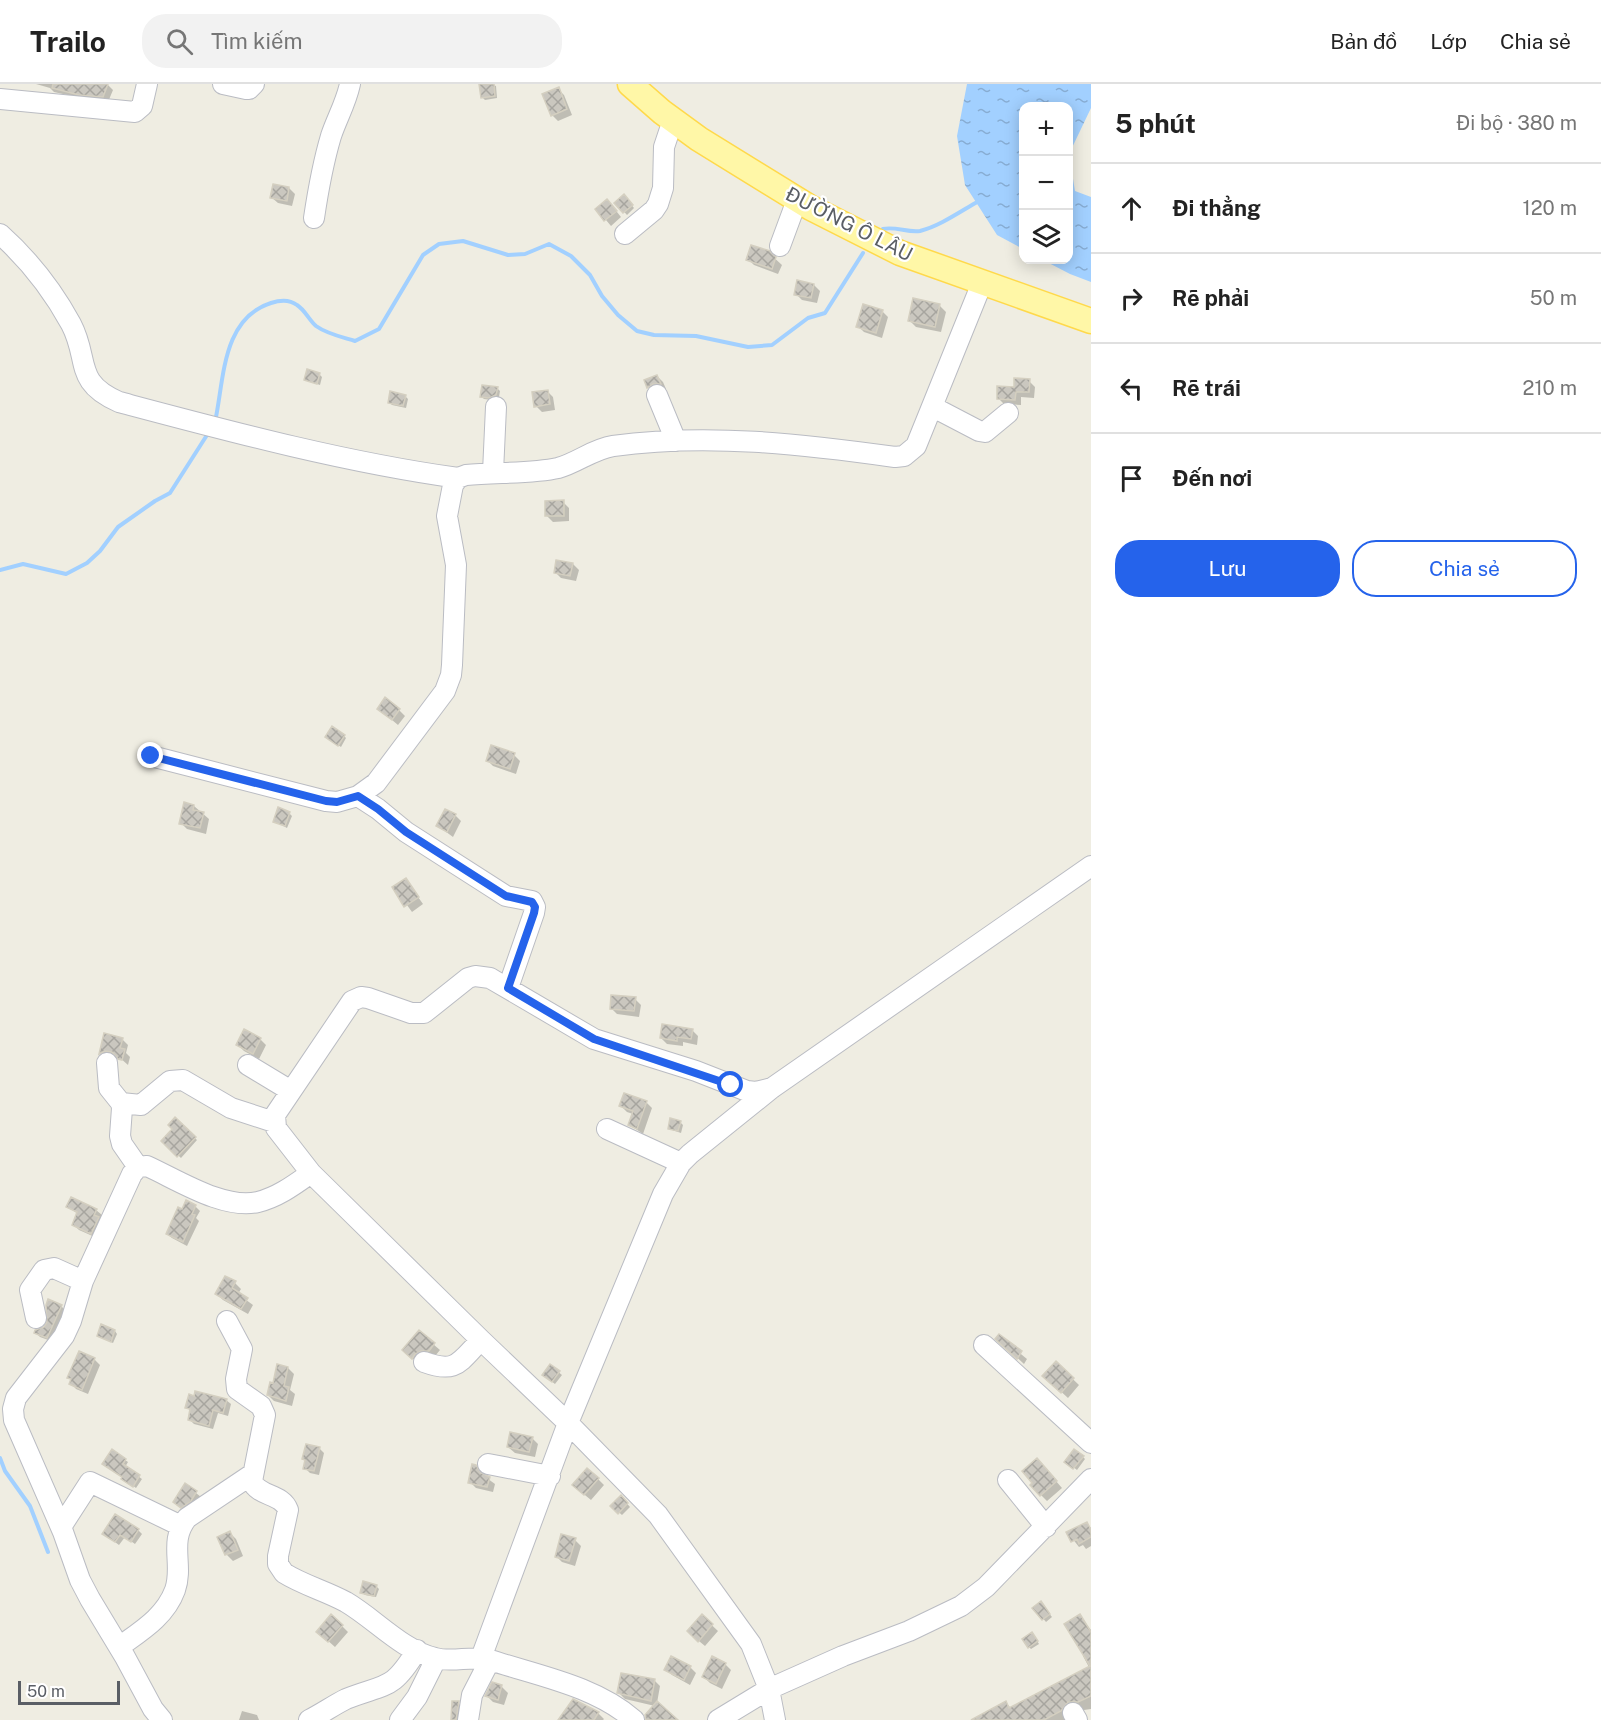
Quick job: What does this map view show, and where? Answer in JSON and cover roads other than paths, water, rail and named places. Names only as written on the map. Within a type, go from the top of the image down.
[{"type":"main road","name":"ĐƯỜNG Ô LÂU","points":[[630,84],[633,89],[699,139],[797,200],[900,254],[1091,321]]},
{"type":"street","points":[[0,99],[129,112],[139,110],[142,106],[147,84]]},
{"type":"street","points":[[223,84],[246,89],[254,84]]},
{"type":"street","points":[[314,218],[331,137],[343,110],[350,84]]},
{"type":"street","points":[[626,234],[658,204],[663,188],[664,147],[673,120]]},
{"type":"street","points":[[780,246],[797,200]]},
{"type":"street","points":[[0,234],[29,261],[66,316],[74,332],[85,373],[97,390],[106,396],[119,402],[295,448],[370,464],[458,478],[493,472],[553,469],[602,448],[676,441],[757,441],[896,457],[911,452],[916,446],[933,407],[982,283]]},
{"type":"street","points":[[657,394],[676,441]]},
{"type":"street","points":[[493,472],[496,407]]},
{"type":"street","points":[[933,407],[985,432],[1008,413]]},
{"type":"street","points":[[151,756],[326,801],[337,802],[358,796],[376,783],[445,691],[448,683],[452,665],[456,565],[447,516],[453,485],[458,478]]},
{"type":"street","points":[[358,796],[406,832],[506,896],[532,902],[535,907],[534,913],[508,988]]},
{"type":"street","points":[[468,1720],[472,1695],[568,1423],[663,1194],[681,1163],[772,1088],[1091,866]]},
{"type":"street","points":[[772,1088],[756,1092],[747,1091],[696,1071],[594,1039],[490,978],[475,976],[468,978],[430,1010],[418,1014],[368,998],[356,998],[275,1115],[274,1122],[276,1128],[311,1173],[568,1423],[658,1515],[751,1644],[769,1689],[775,1720]]},
{"type":"street","points":[[107,1063],[109,1088],[121,1103],[120,1136],[122,1144],[138,1167]]},
{"type":"street","points":[[248,1065],[291,1091]]},
{"type":"street","points":[[121,1103],[141,1105],[170,1081],[183,1080],[231,1108],[274,1122]]},
{"type":"street","points":[[607,1129],[681,1163]]},
{"type":"street","points":[[162,1720],[153,1709],[80,1580],[61,1527],[14,1420],[13,1409],[16,1398],[64,1336],[83,1281],[132,1174],[138,1167],[147,1166],[222,1201],[239,1204],[256,1202],[286,1191],[311,1173]]},
{"type":"street","points":[[36,1318],[30,1290],[44,1270],[54,1268],[83,1281]]},
{"type":"street","points":[[226,1321],[242,1349],[236,1379],[237,1389],[261,1406],[265,1415],[251,1474],[253,1485],[282,1500],[288,1510],[278,1556],[278,1564],[284,1573],[347,1603],[377,1625],[436,1659],[486,1659],[596,1695],[634,1720]]},
{"type":"street","points":[[424,1362],[440,1368],[451,1367],[481,1340]]},
{"type":"street","points":[[984,1345],[1091,1443]]},
{"type":"street","points":[[488,1464],[550,1476]]},
{"type":"street","points":[[119,1647],[163,1612],[171,1598],[178,1574],[176,1544],[181,1526],[188,1518],[251,1474]]},
{"type":"street","points":[[718,1720],[769,1689],[931,1621],[961,1606],[986,1587],[1091,1479]]},
{"type":"street","points":[[1008,1480],[1046,1527]]},
{"type":"street","points":[[61,1527],[90,1482],[181,1526]]},
{"type":"street","points":[[309,1720],[345,1700],[392,1682],[405,1669],[417,1650]]},
{"type":"street","points":[[400,1720],[417,1696],[436,1659]]},
{"type":"water","points":[[967,84],[1091,84],[1091,108],[1073,146],[1073,102],[1019,102],[1019,247],[997,235],[965,185],[957,136]]},
{"type":"water","points":[[1073,179],[1075,191],[1091,197],[1091,282],[1051,264],[1073,264]]},
{"type":"waterway","points":[[883,229],[911,231],[928,229],[979,201]]},
{"type":"waterway","points":[[216,417],[228,351],[243,322],[255,311],[274,302],[291,302],[300,307],[320,329],[355,341],[379,329],[423,255],[439,244],[463,241],[508,255],[525,254],[549,244],[571,256],[590,275],[602,296],[618,315],[637,331],[654,335],[696,336],[748,347],[772,345],[808,318],[825,313],[863,253]]},
{"type":"waterway","points":[[0,570],[23,564],[66,574],[87,563],[100,551],[118,527],[170,493],[207,435]]},
{"type":"waterway","points":[[0,1458],[5,1471],[30,1506],[48,1552]]}]
